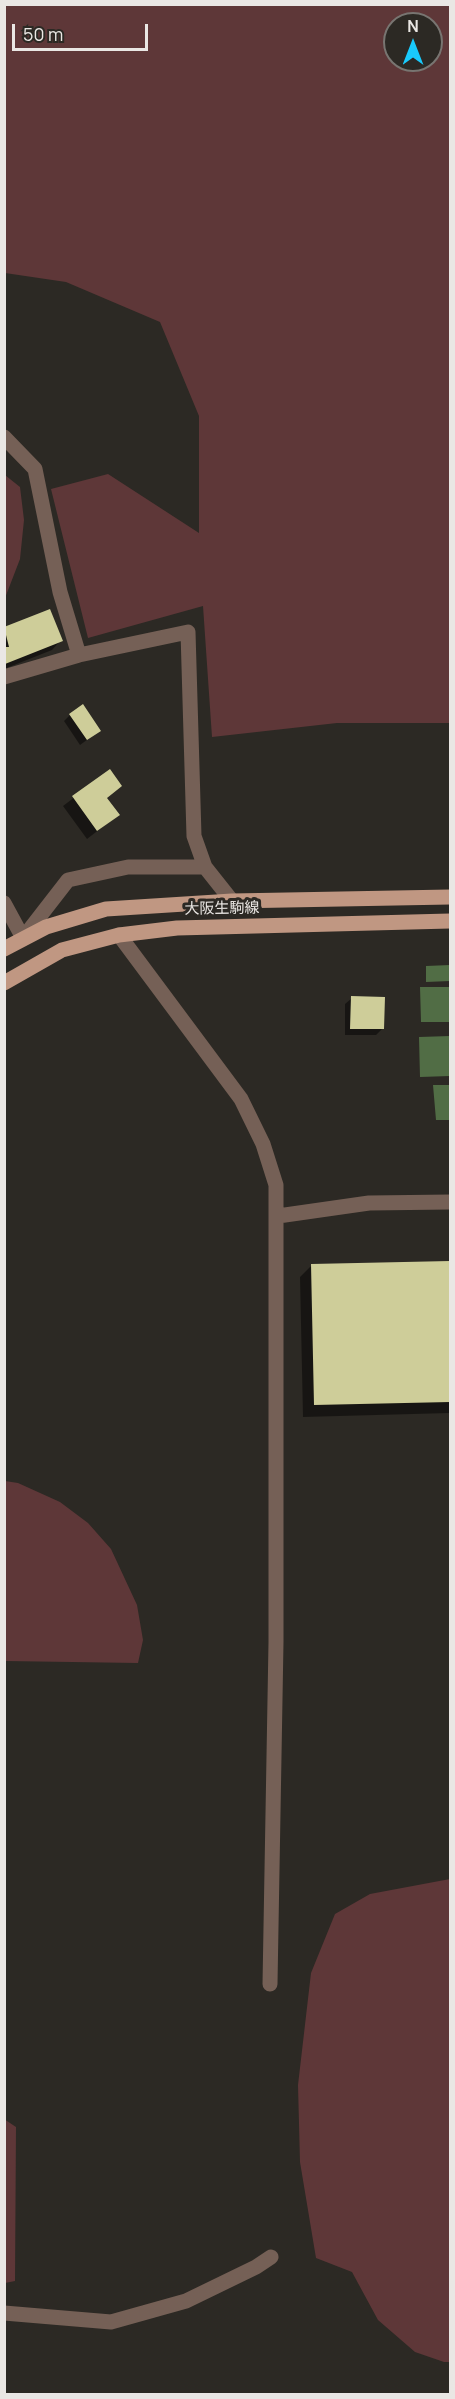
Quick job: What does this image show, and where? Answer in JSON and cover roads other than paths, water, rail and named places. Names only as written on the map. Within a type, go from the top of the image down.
[{"type":"main road","name":"大阪生駒線","points":[[4,949],[46,927],[106,909],[232,900],[450,897]]},
{"type":"main road","name":"大阪生駒線","points":[[4,983],[62,950],[119,935],[177,928],[450,921]]},
{"type":"street","points":[[4,437],[35,470],[60,592],[79,655]]},
{"type":"street","points":[[4,677],[79,655],[188,632],[194,836],[205,867],[232,900]]},
{"type":"street","points":[[4,903],[23,938],[68,880],[128,867],[205,867]]},
{"type":"street","points":[[119,935],[241,1099],[262,1144],[276,1185],[278,1216],[276,1642],[270,1984]]},
{"type":"street","points":[[278,1216],[369,1203],[450,1202]]},
{"type":"street","points":[[4,2313],[111,2322],[186,2301],[256,2267],[271,2257]]}]
